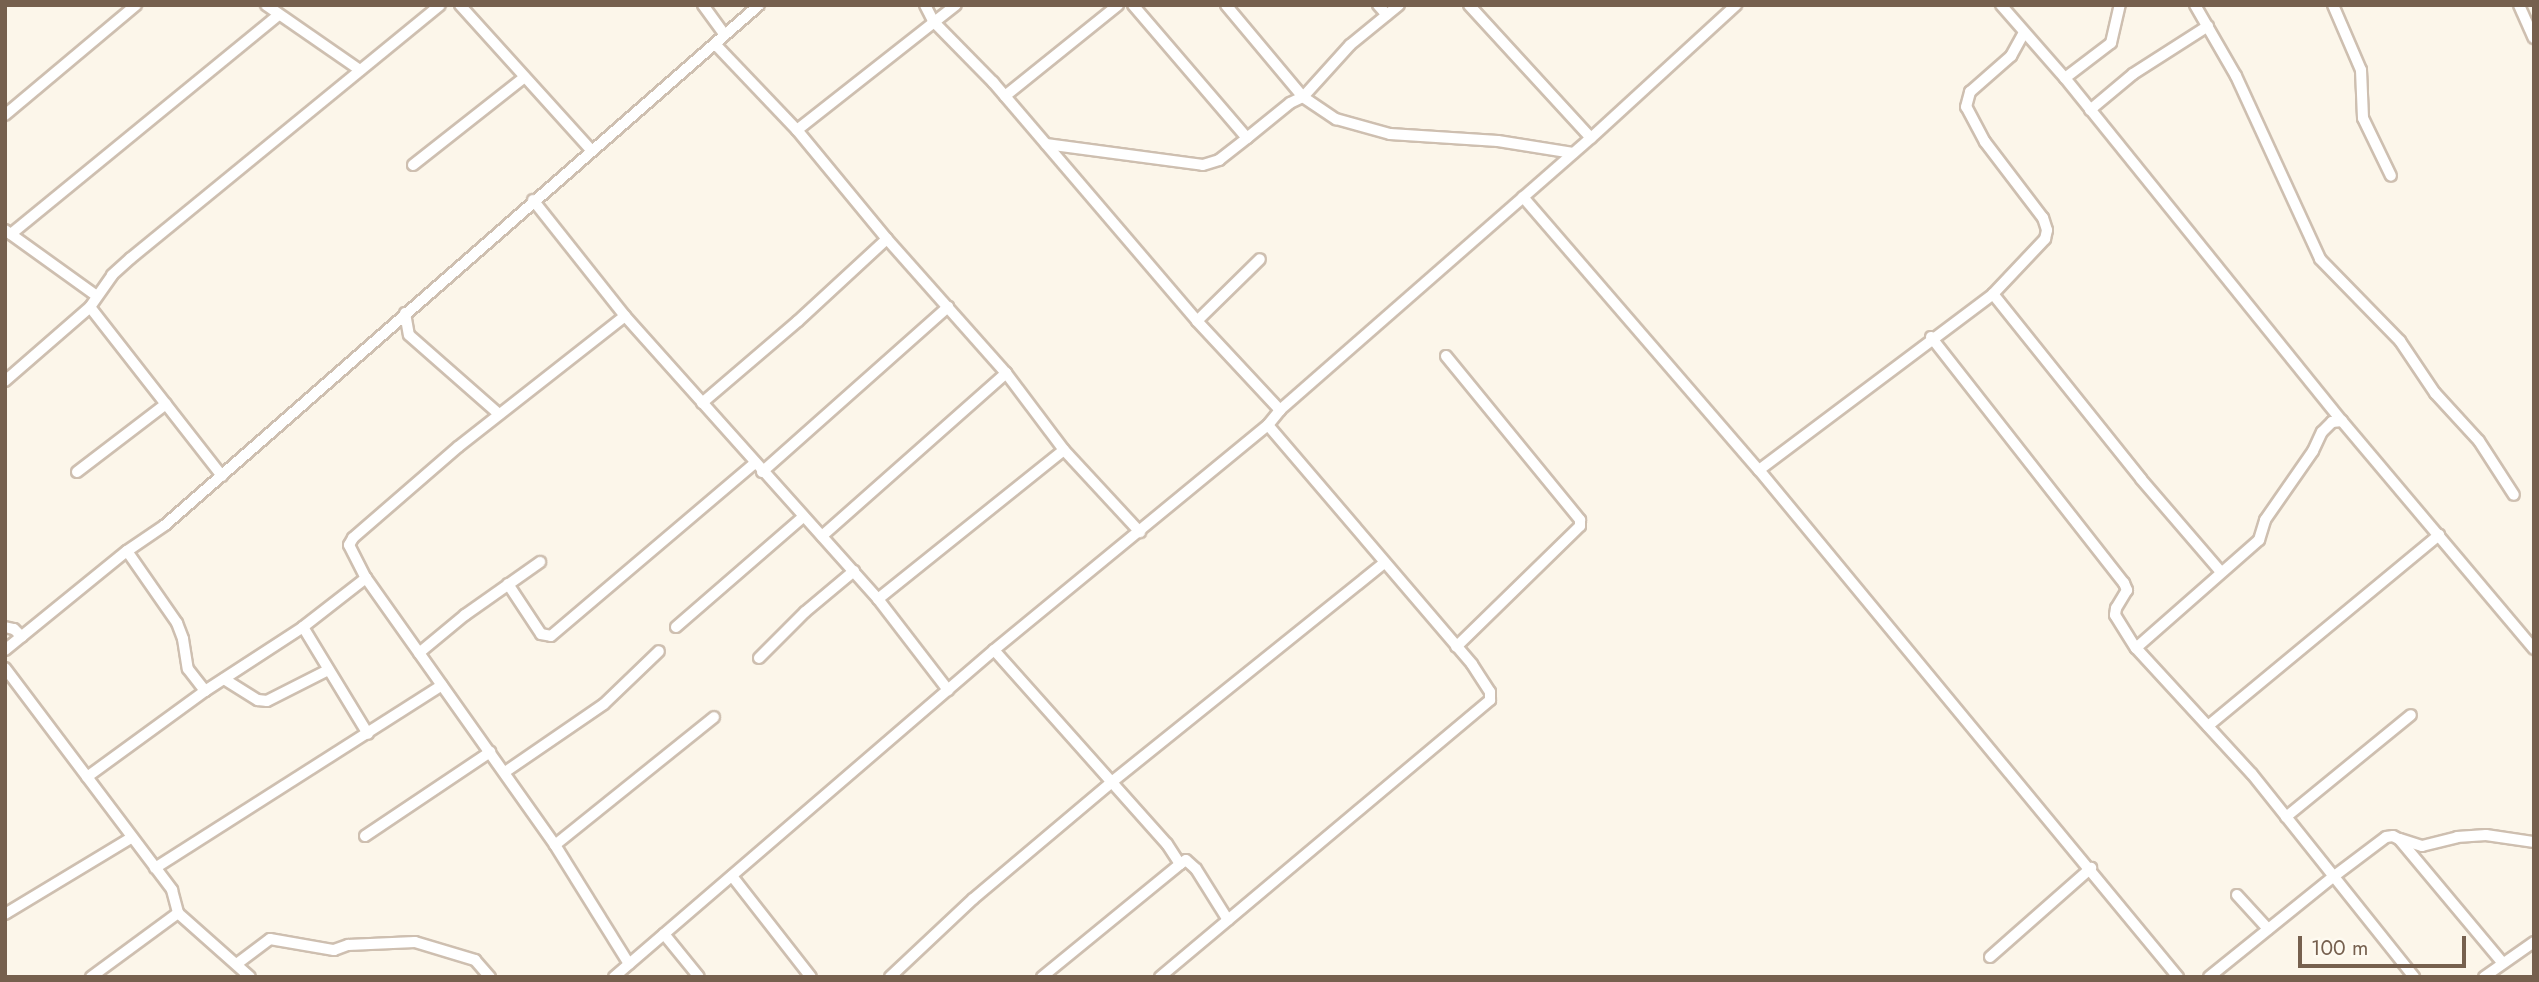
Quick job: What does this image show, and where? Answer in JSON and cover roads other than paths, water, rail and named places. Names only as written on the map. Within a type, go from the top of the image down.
[{"type":"street","points":[[5,116],[136,5]]},
{"type":"street","points":[[266,5],[360,70]]},
{"type":"street","points":[[5,381],[90,307],[112,275],[139,250],[440,5]]},
{"type":"street","points":[[460,5],[591,150]]},
{"type":"street","points":[[703,5],[724,35]]},
{"type":"street","points":[[5,650],[127,551],[166,525],[533,200],[759,5]]},
{"type":"street","points":[[925,5],[933,21],[1006,96],[1197,321],[1280,410]]},
{"type":"street","points":[[797,130],[956,5]]},
{"type":"street","points":[[1006,96],[1118,5]]},
{"type":"street","points":[[1133,5],[1247,138]]},
{"type":"street","points":[[1226,5],[1303,97],[1336,119],[1390,134],[1498,141],[1573,153]]},
{"type":"street","points":[[1378,5],[1387,15]]},
{"type":"street","points":[[1045,144],[1203,165],[1219,160],[1290,103],[1303,97],[1350,45],[1399,5]]},
{"type":"street","points":[[1469,5],[1591,138]]},
{"type":"street","points":[[614,977],[995,650],[1268,425],[1280,410],[1591,138],[1736,5]]},
{"type":"street","points":[[2001,5],[2065,78],[2342,421],[2534,649]]},
{"type":"street","points":[[2065,78],[2112,43],[2120,5]]},
{"type":"street","points":[[2194,5],[2236,76],[2320,259],[2400,341],[2435,393],[2479,441],[2514,495]]},
{"type":"street","points":[[2333,5],[2361,71],[2361,111],[2391,176]]},
{"type":"street","points":[[2519,5],[2534,38]]},
{"type":"street","points":[[97,296],[8,232],[279,15]]},
{"type":"street","points":[[2090,110],[2133,74],[2208,26]]},
{"type":"street","points":[[1759,470],[1931,337],[1993,294],[2045,239],[2047,230],[2038,210],[1984,142],[1967,112],[1966,102],[1970,92],[2014,52],[2024,33]]},
{"type":"street","points":[[715,44],[797,130],[887,239],[1006,373],[1064,450],[1140,532]]},
{"type":"street","points":[[413,165],[525,78]]},
{"type":"street","points":[[1523,197],[1759,470],[2091,868],[2178,977]]},
{"type":"street","points":[[533,200],[625,316],[878,598],[948,690]]},
{"type":"street","points":[[702,403],[798,321],[887,239]]},
{"type":"street","points":[[1197,321],[1260,259]]},
{"type":"street","points":[[1993,294],[2141,479],[2220,571]]},
{"type":"street","points":[[90,307],[222,476]]},
{"type":"street","points":[[508,584],[541,634],[551,636],[948,307]]},
{"type":"street","points":[[405,313],[409,335],[450,368],[499,414]]},
{"type":"street","points":[[625,316],[499,414],[349,541],[349,549],[366,578],[555,845],[629,964]]},
{"type":"street","points":[[1931,337],[2124,583],[2127,590],[2116,608],[2115,615],[2136,648],[2286,817],[2414,977]]},
{"type":"street","points":[[1446,356],[1580,520],[1580,526],[1456,647]]},
{"type":"street","points":[[822,536],[1006,373]]},
{"type":"street","points":[[77,472],[166,404]]},
{"type":"street","points":[[2136,648],[2220,571],[2259,540],[2265,520],[2313,451],[2322,432],[2332,422],[2342,421]]},
{"type":"street","points":[[1160,977],[1488,702],[1490,692],[1456,647],[1268,425]]},
{"type":"street","points":[[878,598],[1064,450]]},
{"type":"street","points":[[676,627],[803,517]]},
{"type":"street","points":[[2208,726],[2439,535]]},
{"type":"street","points":[[127,551],[177,623],[188,669],[205,691]]},
{"type":"street","points":[[419,653],[540,562]]},
{"type":"street","points":[[890,977],[973,899],[1113,781],[1384,563]]},
{"type":"street","points":[[759,658],[805,612],[855,571]]},
{"type":"street","points":[[87,777],[205,691],[303,627],[366,578]]},
{"type":"street","points":[[303,627],[368,734]]},
{"type":"street","points":[[5,628],[14,629],[22,637]]},
{"type":"street","points":[[995,650],[1113,781],[1167,844],[1180,864]]},
{"type":"street","points":[[505,772],[604,704],[659,652]]},
{"type":"street","points":[[5,668],[172,890],[178,913],[238,963],[250,977]]},
{"type":"street","points":[[224,678],[258,700],[267,701],[328,670]]},
{"type":"street","points":[[155,869],[442,685]]},
{"type":"street","points":[[2286,817],[2411,715]]},
{"type":"street","points":[[555,845],[715,718]]},
{"type":"street","points":[[365,836],[490,752]]},
{"type":"street","points":[[2209,977],[2386,837],[2422,846],[2457,837],[2486,835],[2534,842]]},
{"type":"street","points":[[5,914],[131,838]]},
{"type":"street","points":[[2399,839],[2502,962]]},
{"type":"street","points":[[1042,977],[1186,860],[1196,869],[1228,920]]},
{"type":"street","points":[[1990,957],[2091,868]]},
{"type":"street","points":[[732,876],[811,977]]},
{"type":"street","points":[[2237,895],[2268,929]]},
{"type":"street","points":[[91,977],[178,913]]},
{"type":"street","points":[[664,934],[699,977]]},
{"type":"street","points":[[238,963],[270,939],[334,950],[348,946],[415,942],[475,960],[490,977]]},
{"type":"street","points":[[2484,977],[2534,942]]}]
